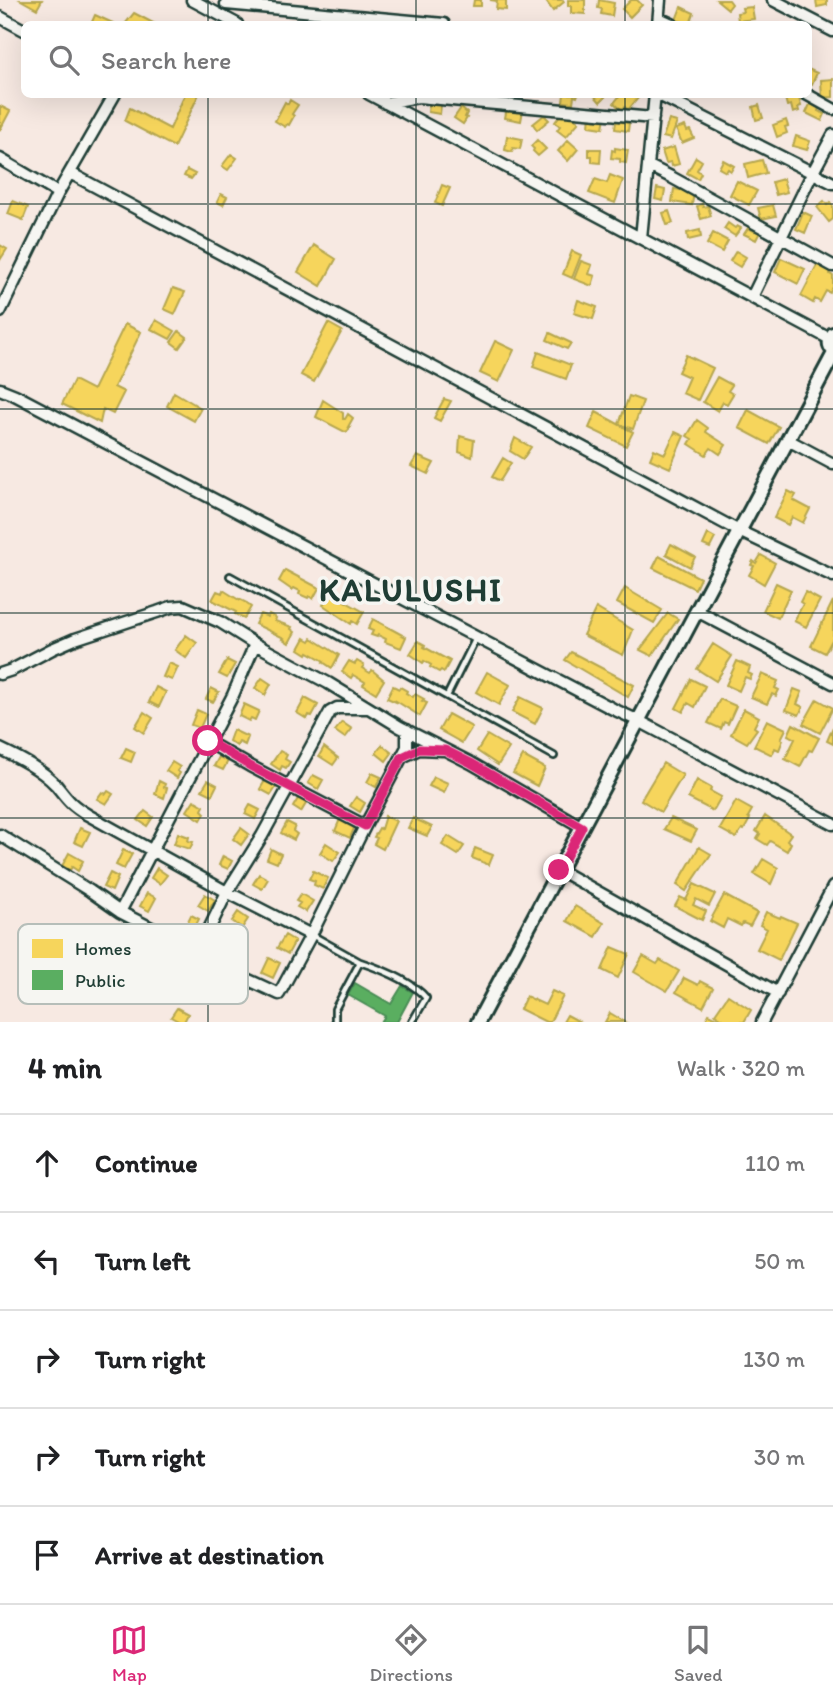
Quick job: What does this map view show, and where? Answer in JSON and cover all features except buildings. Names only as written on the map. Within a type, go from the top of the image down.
[{"type":"street","points":[[192,0],[229,21]]},
{"type":"street","points":[[659,21],[660,0]]},
{"type":"street","points":[[773,0],[833,32]]},
{"type":"street","points":[[231,21],[226,2],[414,21]]},
{"type":"street","points":[[0,17],[21,28]]},
{"type":"street","points":[[812,97],[833,108]]},
{"type":"street","points":[[2,304],[58,193],[113,98]]},
{"type":"street","points":[[376,98],[752,297],[832,345],[788,440],[478,1022]]},
{"type":"street","points":[[385,103],[412,98]]},
{"type":"street","points":[[429,98],[653,118]]},
{"type":"street","points":[[641,238],[656,98]]},
{"type":"street","points":[[664,98],[833,183]]},
{"type":"street","points":[[752,297],[833,135]]},
{"type":"street","points":[[0,159],[58,193]]},
{"type":"street","points":[[649,166],[833,266]]},
{"type":"street","points":[[70,173],[739,531],[833,576]]},
{"type":"street","points":[[0,388],[833,824]]},
{"type":"street","points":[[788,440],[833,464]]},
{"type":"street","points":[[0,674],[75,639],[183,606],[220,622],[582,827]]},
{"type":"street","points":[[697,611],[833,683]]},
{"type":"street","points":[[120,912],[233,695],[255,644]]},
{"type":"street","points":[[212,924],[227,892],[332,709],[370,709]]},
{"type":"street","points":[[248,979],[279,994],[407,747],[407,730]]},
{"type":"street","points":[[208,741],[365,826]]},
{"type":"street","points":[[0,749],[42,773],[74,807],[151,851],[311,935]]},
{"type":"street","points":[[402,757],[419,749],[445,750]]},
{"type":"street","points":[[0,835],[120,912],[143,924]]},
{"type":"street","points":[[559,870],[778,993]]},
{"type":"street","points":[[762,1022],[833,887]]},
{"type":"lane","points":[[230,576],[554,756]]},
{"type":"lane","points":[[447,696],[476,638]]},
{"type":"lane","points":[[311,935],[360,962],[387,971],[422,992],[426,998],[412,1022]]},
{"type":"lane","points":[[335,1022],[335,1009],[360,962]]},
{"type":"district","name":"KALULUSHI","points":[[411,590]]},
{"type":"route","points":[[208,741],[365,826],[402,757],[419,749],[445,750],[582,827],[559,870]]}]
